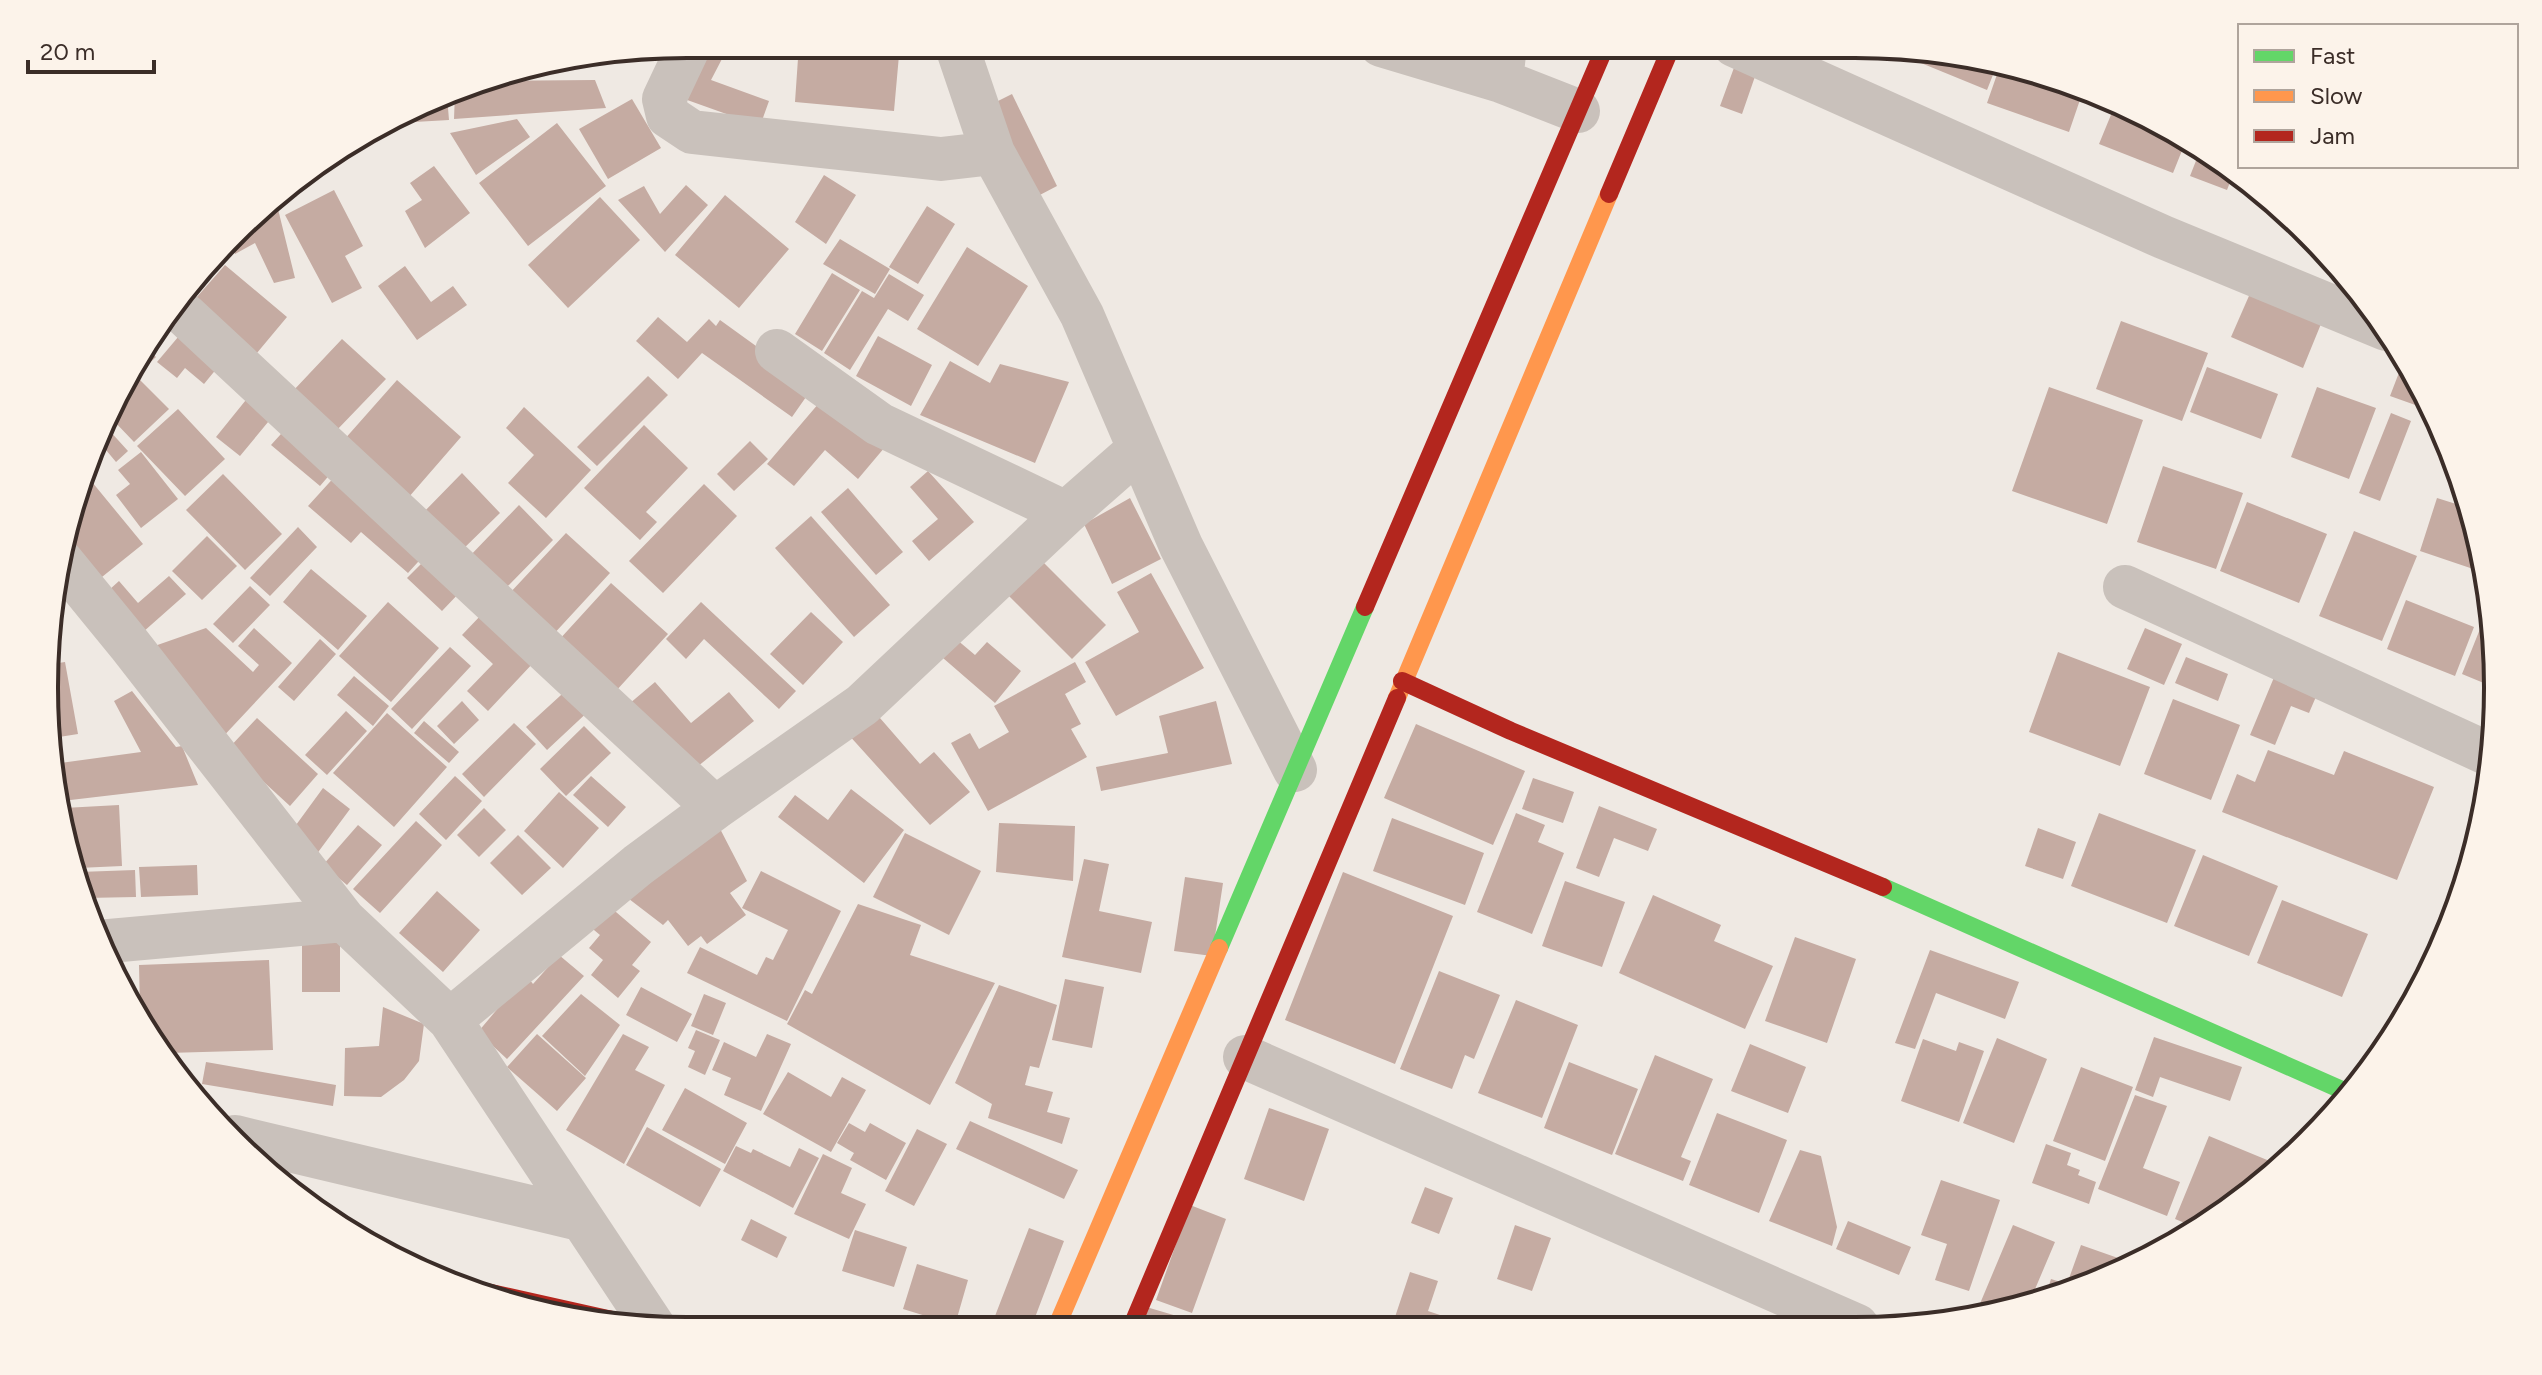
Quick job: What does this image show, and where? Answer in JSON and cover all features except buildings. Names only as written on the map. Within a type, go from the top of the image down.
[{"type":"main road","points":[[1061,1317],[1600,58]]},
{"type":"main road","points":[[1136,1317],[1666,58]]},
{"type":"main road","points":[[1402,681],[1511,731],[1951,916],[2339,1089]]},
{"type":"street","points":[[683,58],[664,99],[668,116],[692,132],[941,159],[993,153]]},
{"type":"street","points":[[961,58],[993,153],[1082,315],[1181,546],[1295,770]]},
{"type":"street","points":[[1469,58],[1503,63],[1578,111]]},
{"type":"street","points":[[1763,58],[2163,237],[2366,321]]},
{"type":"street","points":[[185,315],[715,808]]},
{"type":"street","points":[[777,351],[879,424],[1066,513]]},
{"type":"street","points":[[450,1020],[638,865],[862,705],[1066,513],[1139,449]]},
{"type":"street","points":[[69,571],[344,920],[450,1020],[647,1316]]},
{"type":"street","points":[[2125,587],[2481,750]]},
{"type":"street","points":[[112,941],[344,920]]},
{"type":"street","points":[[1245,1057],[1837,1317]]},
{"type":"street","points":[[250,1141],[580,1219]]},
{"type":"traffic: fast","points":[[1219,948],[1365,607]]},
{"type":"traffic: fast","points":[[1883,887],[2339,1089]]},
{"type":"traffic: slow","points":[[1397,698],[1609,194]]},
{"type":"traffic: slow","points":[[1061,1317],[1219,948]]},
{"type":"traffic: jam","points":[[1365,607],[1600,58]]},
{"type":"traffic: jam","points":[[1609,194],[1667,58]]},
{"type":"traffic: jam","points":[[1402,681],[1511,731],[1883,887]]},
{"type":"traffic: jam","points":[[1136,1317],[1397,698]]}]
